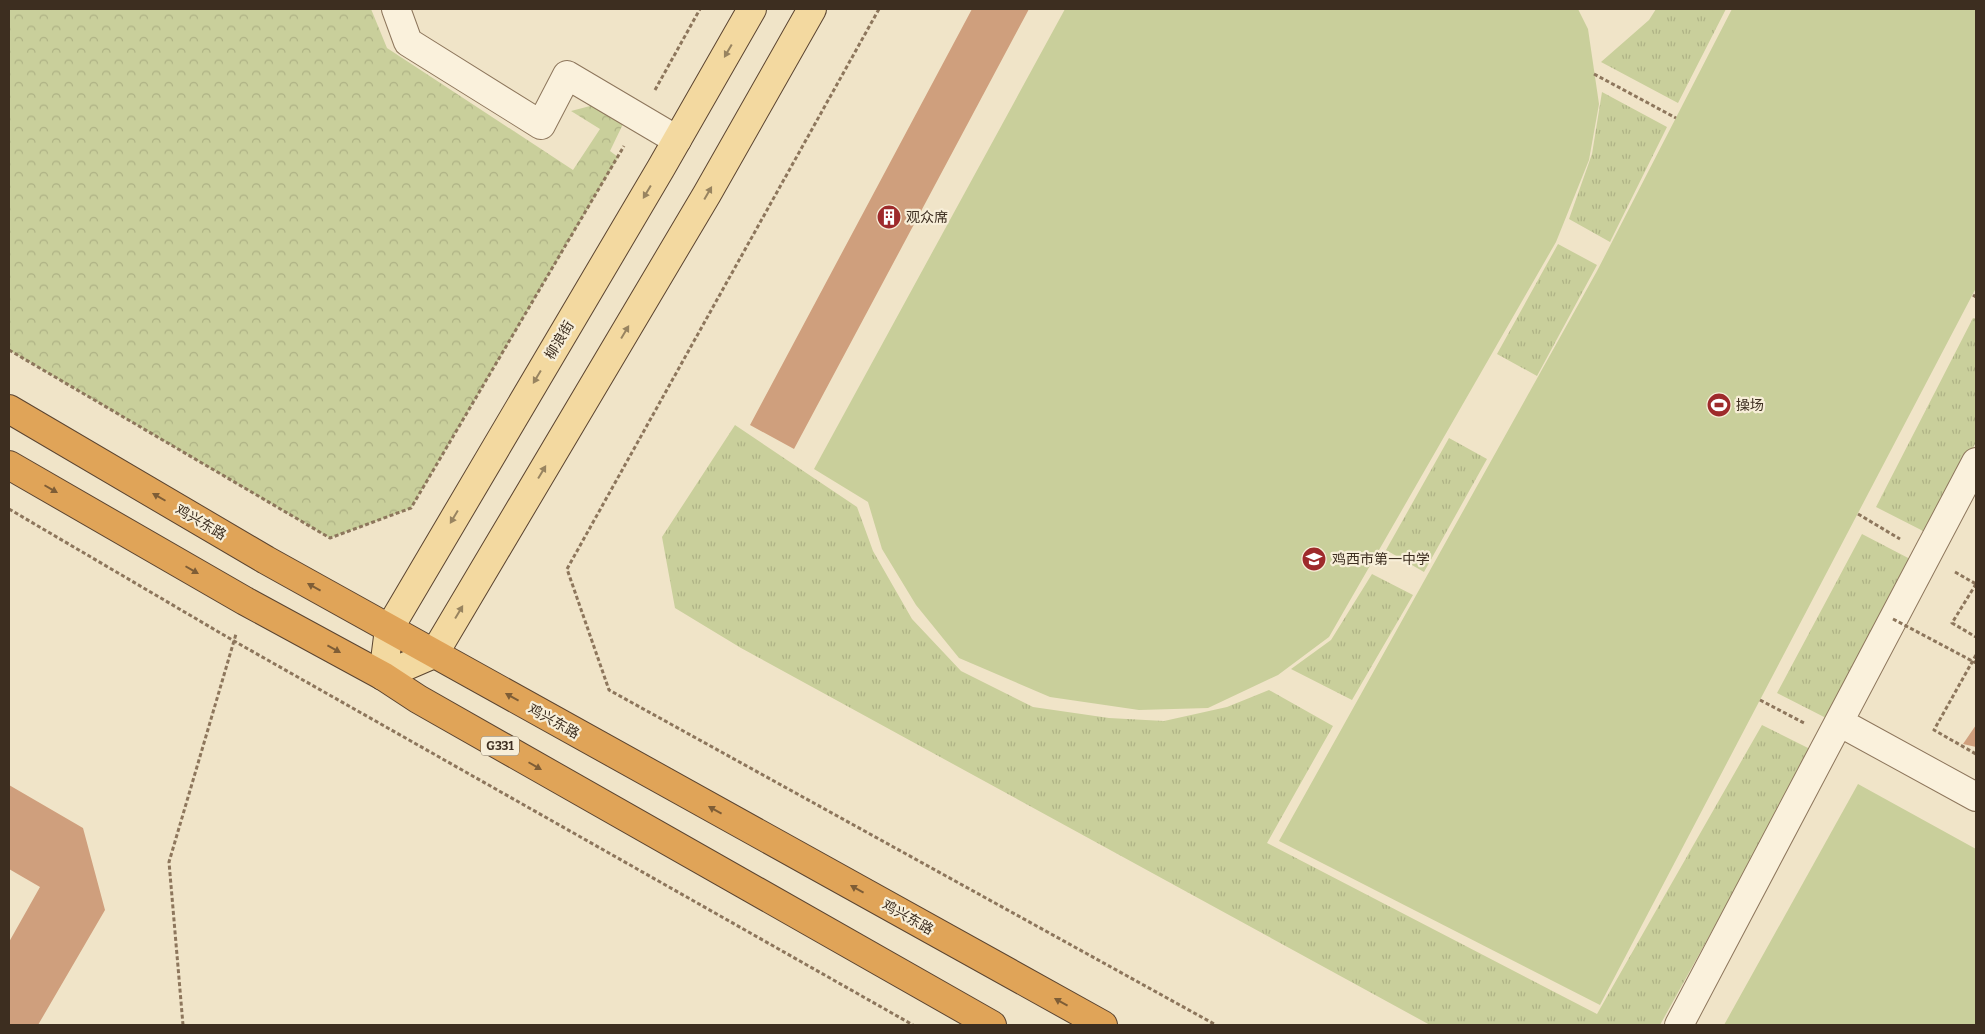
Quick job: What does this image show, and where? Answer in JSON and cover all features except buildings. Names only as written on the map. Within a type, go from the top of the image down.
[{"type":"highway","name":"鸡兴东路","points":[[9,409],[266,560],[1103,1025]]},
{"type":"highway","name":"G331","points":[[9,465],[246,601],[383,676],[418,699],[992,1025]]},
{"type":"main road","name":"柳浪街","points":[[383,676],[389,628],[677,140],[752,9]]},
{"type":"main road","points":[[383,676],[434,654],[707,194],[812,9]]},
{"type":"street","points":[[396,9],[408,42],[541,125],[567,74],[677,140]]},
{"type":"street","points":[[1679,1025],[1976,462]]},
{"type":"street","points":[[1835,729],[1976,797]]},
{"type":"path","points":[[9,350],[330,538],[411,508],[640,118],[700,9]]},
{"type":"path","points":[[879,9],[567,569],[609,690],[1216,1025]]},
{"type":"path","points":[[1594,74],[1676,118]]},
{"type":"path","points":[[9,508],[234,642],[913,1025]]},
{"type":"path","points":[[1858,514],[1927,555]]},
{"type":"path","points":[[1976,584],[1952,623],[1976,637]]},
{"type":"path","points":[[183,1025],[169,862],[246,601]]},
{"type":"path","points":[[1893,619],[1976,663]]},
{"type":"path","points":[[1976,655],[1934,730],[1976,754]]},
{"type":"path","points":[[1760,700],[1835,729]]},
{"type":"green space","points":[[9,9],[371,9],[387,48],[573,170],[600,129],[571,111],[594,105],[624,122],[610,151],[618,157],[411,508],[330,538],[9,350]]},
{"type":"green space","points":[[1065,9],[1578,9],[1588,29],[1599,104],[1589,160],[1556,242],[1329,637],[1278,675],[1208,708],[1139,710],[1050,697],[959,658],[916,605],[882,549],[868,502],[814,469]]},
{"type":"green space","points":[[1656,9],[1726,9],[1678,103],[1601,62],[1649,20]]},
{"type":"green space","name":"操场","points":[[1732,9],[1976,9],[1976,288],[1600,1005],[1279,841],[1597,271]]},
{"type":"green space","points":[[1602,92],[1667,127],[1610,242],[1569,219],[1592,154]]},
{"type":"green space","points":[[1558,244],[1597,265],[1537,376],[1497,354]]},
{"type":"green space","points":[[1973,318],[1976,319],[1976,442],[1929,534],[1876,507]]},
{"type":"green space","points":[[735,425],[857,507],[873,551],[912,619],[961,671],[1033,707],[1109,718],[1164,721],[1227,707],[1269,690],[1333,726],[1267,843],[1597,1014],[1762,725],[1812,750],[1660,1025],[1430,1025],[741,648],[675,608],[662,537]]},
{"type":"green space","points":[[1449,438],[1487,459],[1424,572],[1386,550]]},
{"type":"green space","points":[[1862,534],[1912,560],[1828,719],[1777,693]]},
{"type":"green space","points":[[1372,574],[1413,595],[1352,700],[1291,669],[1331,640]]},
{"type":"green space","points":[[1858,784],[1976,849],[1976,1025],[1724,1025]]},
{"type":"place","name":"观众席","points":[[889,217]]},
{"type":"place","name":"操场","points":[[1719,405]]},
{"type":"place","name":"鸡西市第一中学","points":[[1314,559]]}]
